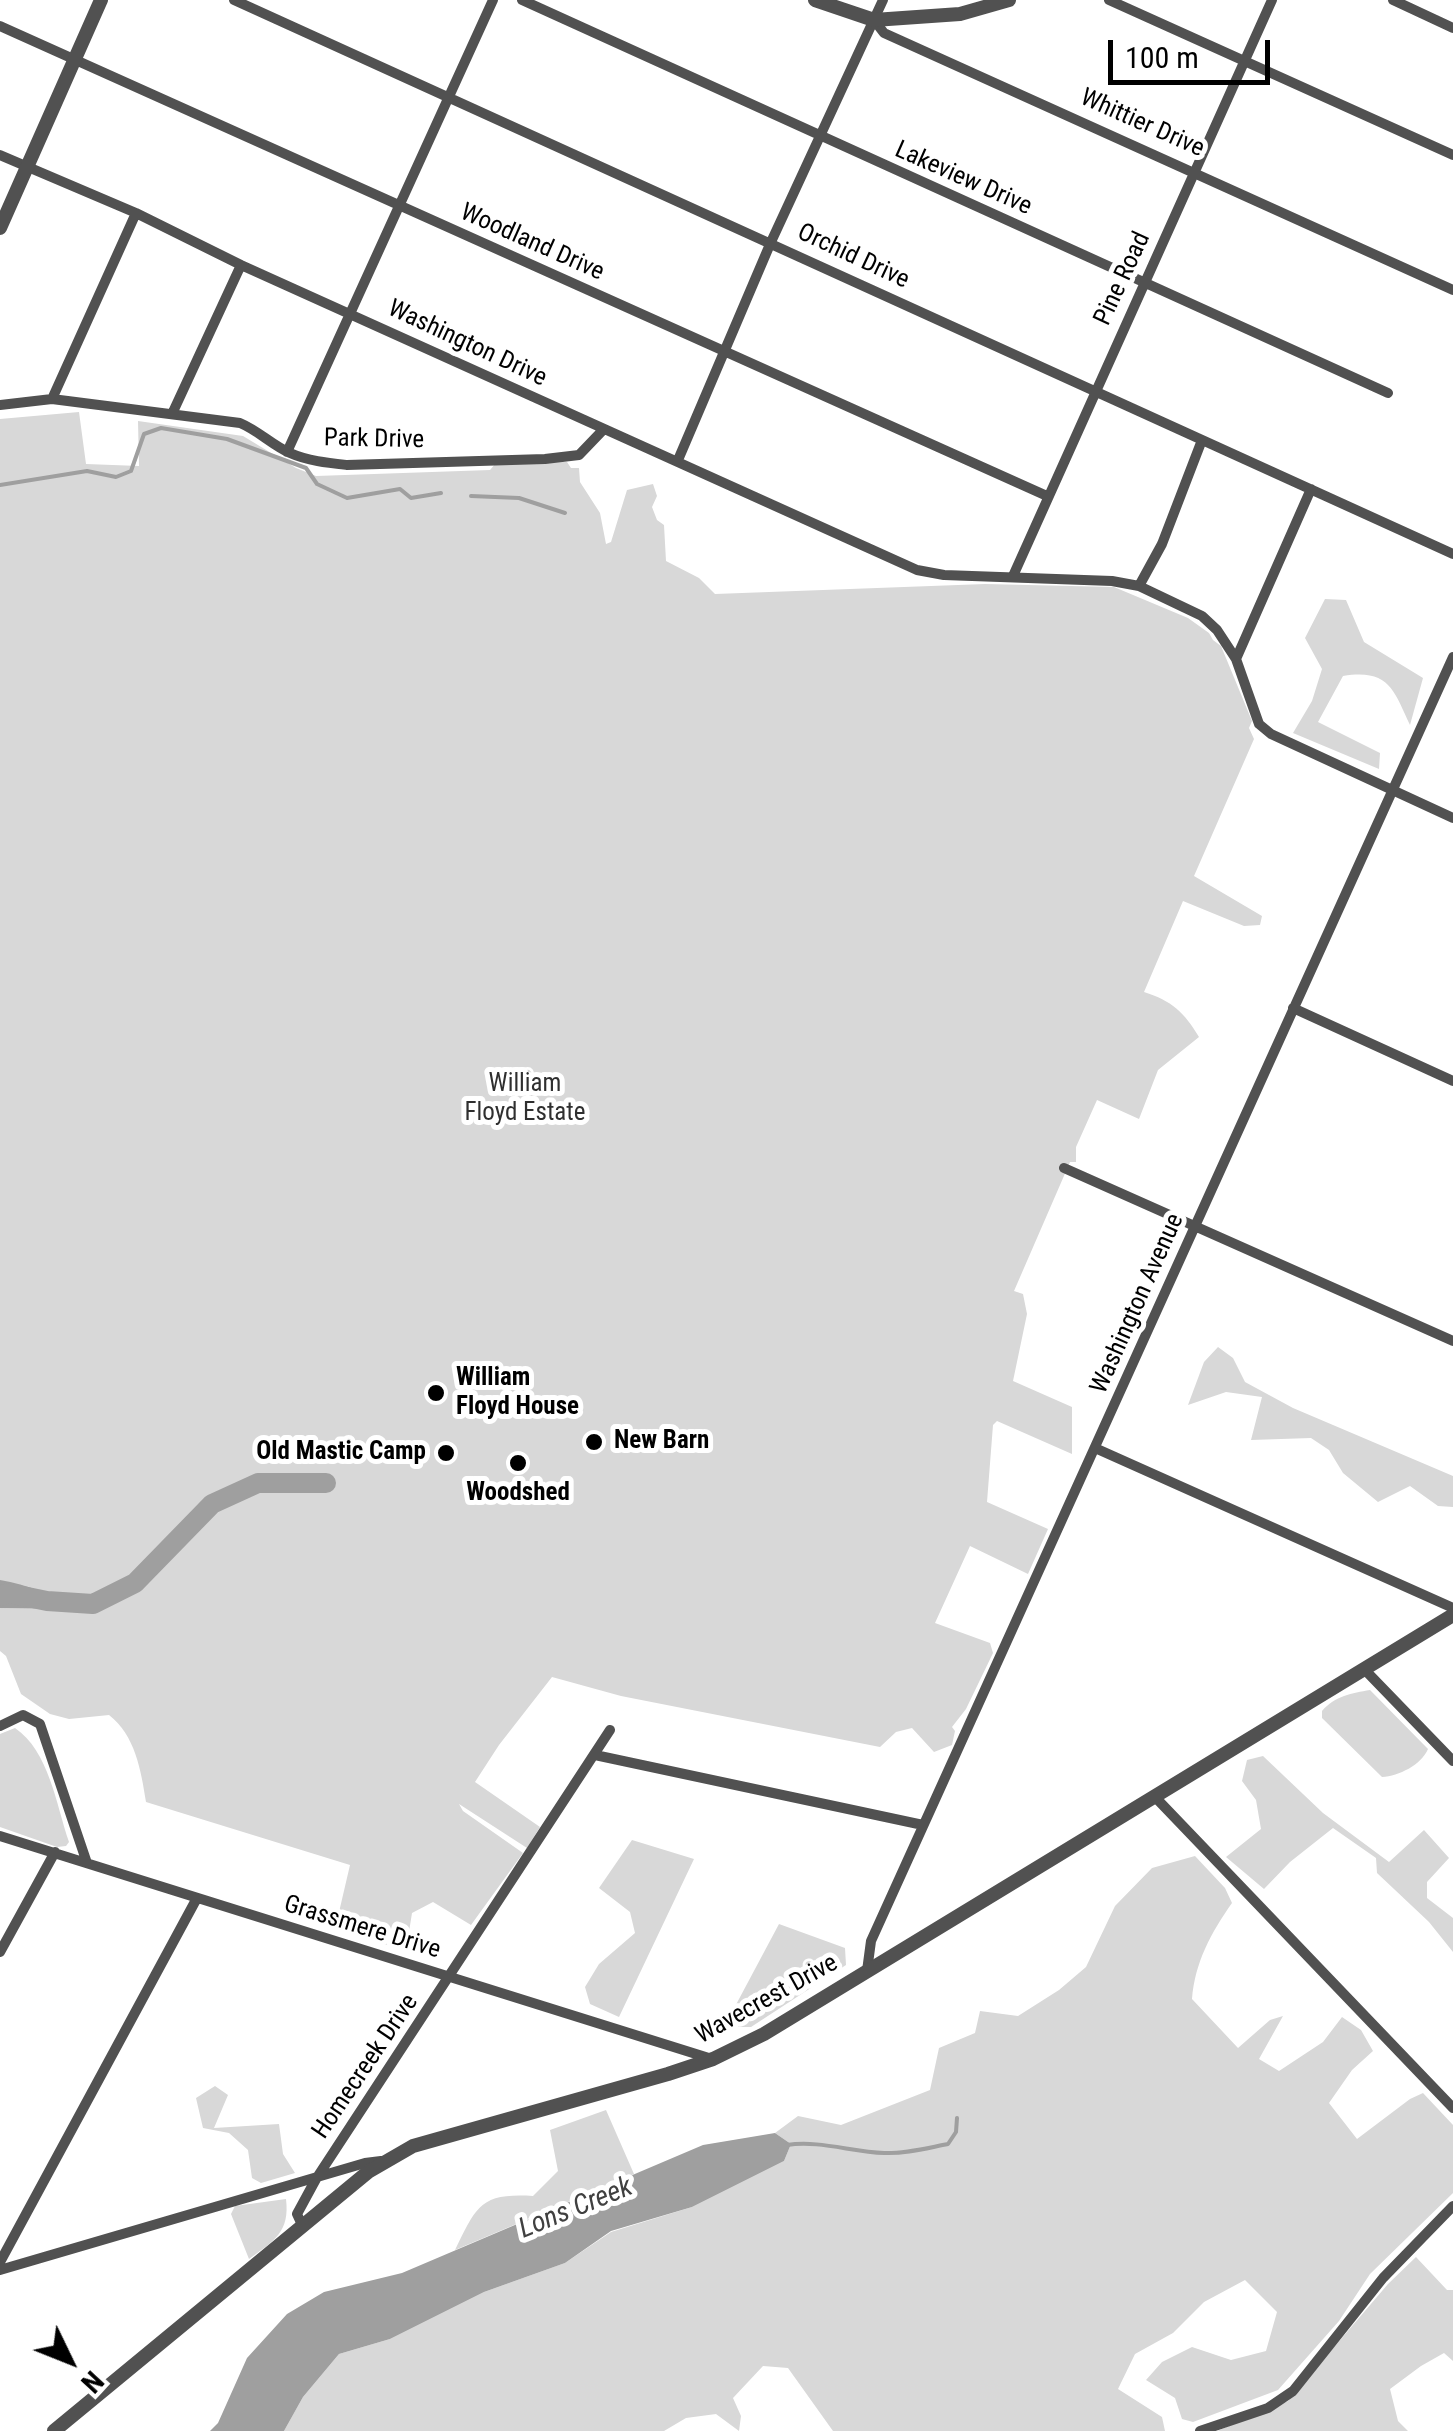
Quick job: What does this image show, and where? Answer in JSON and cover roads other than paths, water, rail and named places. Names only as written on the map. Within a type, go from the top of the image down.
[{"type":"street","points":[[0,228],[102,0]]},
{"type":"street","name":"Orchid Drive","points":[[234,0],[1453,554]]},
{"type":"street","points":[[286,452],[493,0]]},
{"type":"street","name":"Lakeview Drive","points":[[522,0],[1388,393]]},
{"type":"street","name":"Whittier Drive","points":[[815,0],[874,20],[884,33],[1453,290]]},
{"type":"street","points":[[678,460],[771,242],[883,0]]},
{"type":"street","points":[[874,20],[960,14],[1009,0]]},
{"type":"street","points":[[1109,0],[1453,155]]},
{"type":"street","name":"Pine Road","points":[[1013,576],[1272,0]]},
{"type":"street","points":[[1393,0],[1453,28]]},
{"type":"street","name":"Woodland Drive","points":[[0,26],[1048,496]]},
{"type":"street","name":"Washington Drive","points":[[0,156],[136,214],[917,570],[944,575],[1112,581],[1139,586],[1202,616],[1217,630],[1236,659]]},
{"type":"street","points":[[52,399],[136,214]]},
{"type":"street","points":[[172,414],[241,265]]},
{"type":"street","name":"Park Drive","points":[[0,405],[52,399],[240,423],[258,430],[286,452],[347,465],[579,455],[603,430]]},
{"type":"street","points":[[1139,586],[1162,544],[1202,440]]},
{"type":"street","points":[[1311,489],[1236,659],[1252,711],[1270,734],[1453,818]]},
{"type":"street","name":"Washington Avenue","points":[[867,1971],[871,1941],[1453,657]]},
{"type":"street","points":[[1293,1008],[1453,1081]]},
{"type":"street","points":[[1064,1168],[1453,1341]]},
{"type":"street","points":[[1095,1448],[1453,1612]]},
{"type":"street","name":"Wavecrest Drive","points":[[54,2431],[368,2172],[413,2146],[712,2059],[764,2034],[1156,1798],[1453,1612]]},
{"type":"street","points":[[1364,1670],[1453,1760]]},
{"type":"street","points":[[0,1726],[23,1715],[30,1716],[44,1731],[87,1863]]},
{"type":"street","name":"Homecreek Drive","points":[[303,2226],[297,2214],[316,2179],[610,1730]]},
{"type":"street","points":[[595,1755],[923,1825]]},
{"type":"street","points":[[1156,1798],[1453,2108]]},
{"type":"street","name":"Grassmere Drive","points":[[0,1836],[712,2059]]},
{"type":"street","points":[[0,1952],[54,1852]]},
{"type":"street","points":[[0,2262],[196,1898]]},
{"type":"street","points":[[0,2270],[365,2163],[387,2161]]},
{"type":"street","points":[[1200,2431],[1268,2408],[1293,2391],[1383,2278],[1453,2206]]},
{"type":"water","points":[[0,1580],[79,1603],[61,1609],[0,1608]]},
{"type":"water","points":[[775,2133],[791,2144],[784,2161],[692,2207],[611,2231],[565,2263],[484,2292],[390,2339],[339,2354],[303,2397],[284,2431],[210,2431],[218,2423],[247,2358],[287,2314],[324,2292],[402,2273],[703,2145]]},
{"type":"waterway","points":[[0,485],[87,471],[116,477],[131,471],[144,434],[161,428],[227,439],[306,468],[317,484],[347,498],[400,489],[411,498],[441,493]]},
{"type":"waterway","points":[[471,496],[519,498],[565,513]]},
{"type":"waterway","points":[[0,1596],[8,1593],[93,1604],[135,1583],[212,1504],[258,1483],[326,1483]]},
{"type":"waterway","name":"Lons Creek","points":[[787,2145],[900,2153],[948,2144],[956,2132],[957,2118]]},
{"type":"place","name":"William Floyd House","points":[[436,1393]]},
{"type":"place","name":"New Barn","points":[[594,1442]]},
{"type":"place","name":"Old Mastic Camp","points":[[446,1453]]},
{"type":"place","name":"Woodshed","points":[[518,1463]]},
{"type":"park label","name":"William Floyd Estate","points":[[525,1100]]}]
